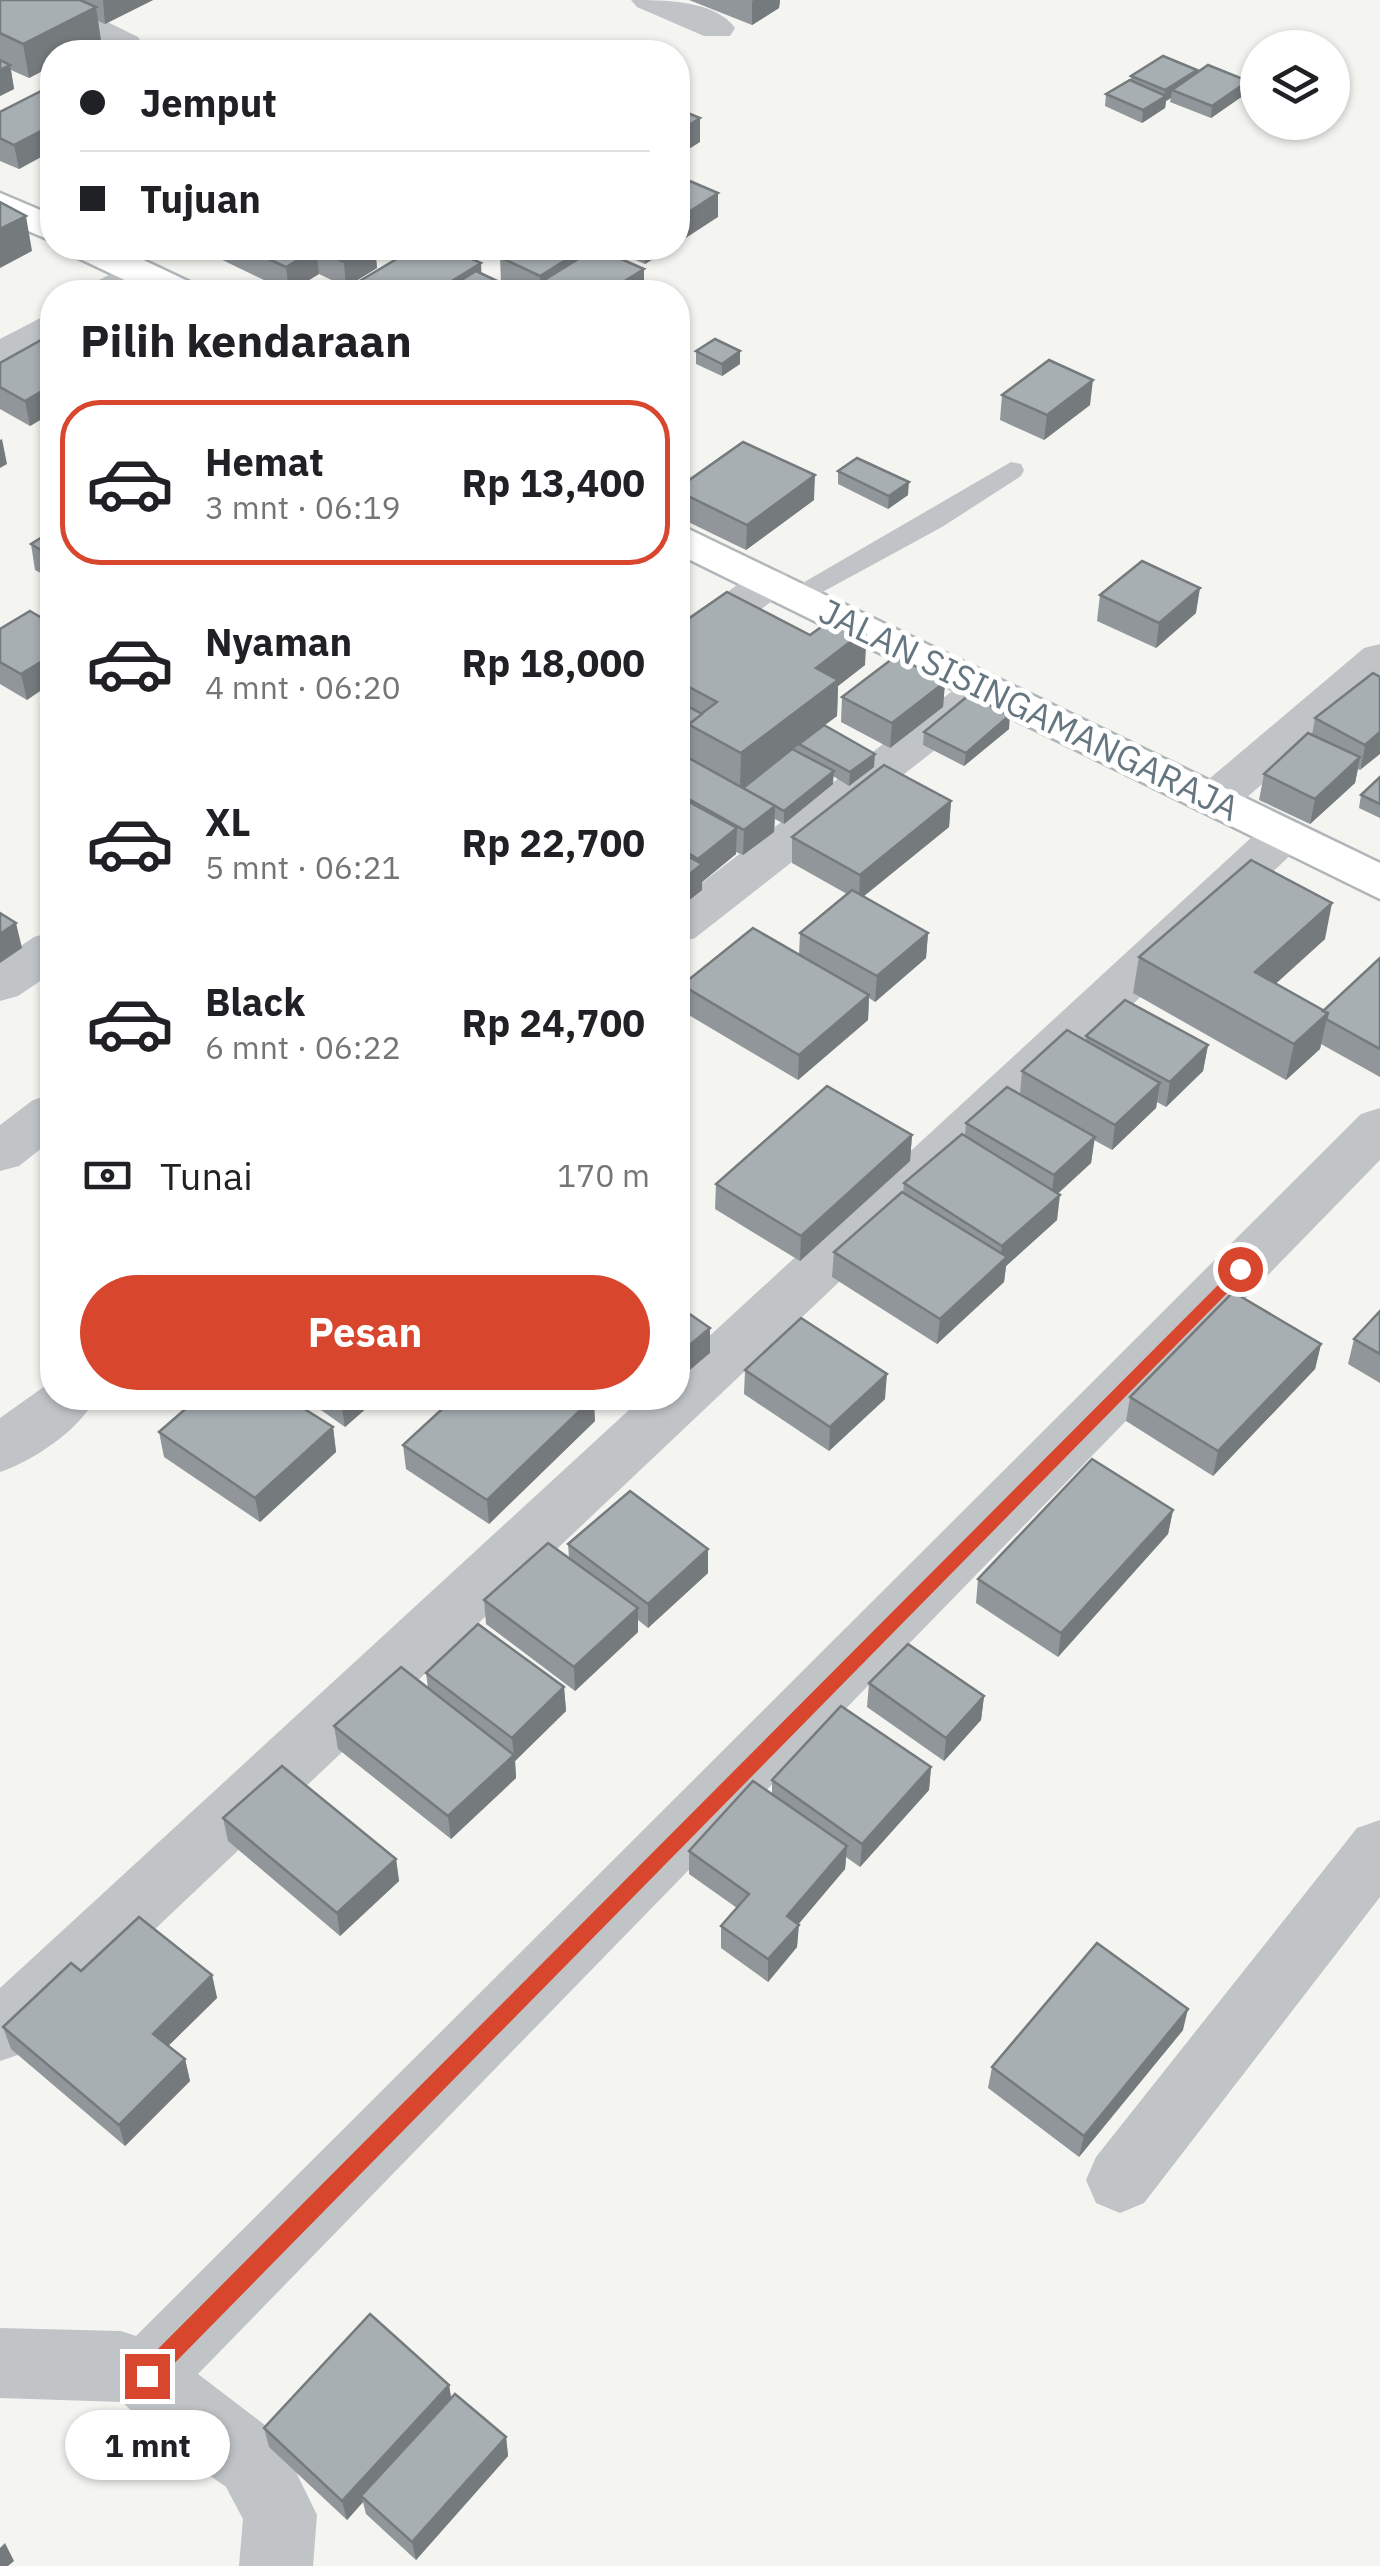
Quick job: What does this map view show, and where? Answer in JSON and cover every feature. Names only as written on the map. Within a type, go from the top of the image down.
[{"type":"street","points":[[36,0],[114,40]]},
{"type":"street","points":[[649,0],[717,28]]},
{"type":"street","points":[[0,204],[40,224]]},
{"type":"street","points":[[100,260],[120,280]]},
{"type":"street","points":[[0,356],[40,331]]},
{"type":"street","name":"JALAN SISINGAMANGARAJA","points":[[690,544],[1380,883]]},
{"type":"street","points":[[690,643],[782,589]]},
{"type":"street","points":[[1213,800],[1380,658]]},
{"type":"street","points":[[690,917],[985,688]]},
{"type":"street","points":[[690,1388],[1283,835]]},
{"type":"street","points":[[0,984],[40,957]]},
{"type":"street","points":[[0,1152],[40,1122]]},
{"type":"street","points":[[147,2376],[1380,1128]]},
{"type":"street","points":[[0,1450],[52,1410]]},
{"type":"street","points":[[0,2031],[666,1410]]},
{"type":"street","points":[[1120,2180],[1380,1848]]},
{"type":"street","points":[[0,2363],[121,2366],[147,2376],[198,2423],[252,2461],[280,2515],[276,2566]]},
{"type":"lane","points":[[782,589],[932,521],[1011,470]]},
{"type":"building","points":[[0,0],[80,0],[96,7],[23,44],[0,33]]},
{"type":"building","points":[[1163,56],[1197,70],[1165,90],[1131,76]]},
{"type":"building","points":[[1208,65],[1240,78],[1240,87],[1212,106],[1172,90]]},
{"type":"building","points":[[1130,80],[1166,96],[1143,110],[1106,94]]},
{"type":"building","points":[[40,92],[40,131],[14,145],[0,138],[0,112]]},
{"type":"building","points":[[690,181],[718,193],[690,211]]},
{"type":"building","points":[[0,202],[26,216],[0,229]]},
{"type":"building","points":[[271,260],[298,260],[286,267]]},
{"type":"building","points":[[395,260],[481,263],[453,280],[361,280]]},
{"type":"building","points":[[506,260],[566,260],[540,276]]},
{"type":"building","points":[[577,260],[623,260],[644,269],[626,280],[544,280]]},
{"type":"building","points":[[476,271],[495,280],[461,280]]},
{"type":"building","points":[[715,339],[740,351],[722,364],[696,351]]},
{"type":"building","points":[[40,341],[40,392],[25,401],[0,387],[0,363]]},
{"type":"building","points":[[1049,360],[1093,380],[1047,415],[1002,395]]},
{"type":"building","points":[[743,442],[815,475],[747,525],[690,497],[690,480]]},
{"type":"building","points":[[857,458],[909,482],[889,496],[838,471]]},
{"type":"building","points":[[1142,561],[1200,588],[1159,623],[1100,595]]},
{"type":"building","points":[[727,592],[810,635],[838,615],[867,629],[816,668],[838,680],[741,753],[690,725],[717,702],[690,687],[690,618]]},
{"type":"building","points":[[30,611],[40,617],[40,662],[21,674],[0,662],[0,629]]},
{"type":"building","points":[[896,656],[945,682],[892,723],[842,697]]},
{"type":"building","points":[[1373,673],[1380,677],[1380,732],[1365,745],[1315,718]]},
{"type":"building","points":[[969,695],[1010,715],[966,753],[924,732]]},
{"type":"building","points":[[690,708],[702,714],[690,724]]},
{"type":"building","points":[[824,725],[875,754],[850,772],[799,744]]},
{"type":"building","points":[[1308,733],[1360,757],[1315,799],[1264,774]]},
{"type":"building","points":[[792,749],[834,771],[784,811],[743,788]]},
{"type":"building","points":[[690,759],[775,806],[744,830],[690,800]]},
{"type":"building","points":[[884,765],[951,801],[860,875],[792,837]]},
{"type":"building","points":[[1380,777],[1380,804],[1361,795]]},
{"type":"building","points":[[690,803],[737,828],[698,859],[690,854]]},
{"type":"building","points":[[690,858],[702,864],[690,874]]},
{"type":"building","points":[[1251,860],[1332,903],[1255,972],[1328,1013],[1294,1044],[1139,957]]},
{"type":"building","points":[[852,890],[928,933],[877,976],[800,933]]},
{"type":"building","points":[[0,913],[16,923],[0,934]]},
{"type":"building","points":[[753,928],[869,995],[799,1055],[690,990],[690,979]]},
{"type":"building","points":[[1380,958],[1380,1049],[1326,1019],[1328,1013],[1323,1011]]},
{"type":"building","points":[[1125,1000],[1208,1045],[1170,1082],[1086,1036]]},
{"type":"building","points":[[1067,1030],[1160,1083],[1115,1125],[1022,1071]]},
{"type":"building","points":[[827,1086],[912,1135],[801,1236],[716,1184]]},
{"type":"building","points":[[1007,1087],[1095,1137],[1054,1175],[966,1123]]},
{"type":"building","points":[[962,1134],[1060,1195],[1002,1246],[904,1183]]},
{"type":"building","points":[[902,1192],[1007,1257],[940,1319],[834,1252]]},
{"type":"building","points":[[1233,1292],[1321,1344],[1218,1451],[1130,1397]]},
{"type":"building","points":[[1380,1311],[1380,1354],[1354,1339]]},
{"type":"building","points":[[690,1314],[710,1328],[690,1345]]},
{"type":"building","points":[[801,1318],[887,1374],[830,1427],[745,1370]]},
{"type":"building","points":[[184,1410],[306,1410],[333,1427],[255,1498],[159,1432]]},
{"type":"building","points":[[441,1410],[581,1410],[487,1500],[403,1445]]},
{"type":"building","points":[[1092,1459],[1173,1510],[1061,1633],[978,1579]]},
{"type":"building","points":[[630,1491],[708,1549],[648,1604],[568,1544]]},
{"type":"building","points":[[548,1543],[638,1608],[574,1667],[484,1600]]},
{"type":"building","points":[[478,1624],[564,1687],[512,1738],[426,1673]]},
{"type":"building","points":[[908,1644],[984,1696],[946,1738],[869,1683]]},
{"type":"building","points":[[401,1667],[514,1755],[448,1816],[334,1726]]},
{"type":"building","points":[[841,1706],[931,1767],[862,1844],[772,1780]]},
{"type":"building","points":[[282,1766],[396,1859],[337,1913],[223,1818]]},
{"type":"building","points":[[753,1781],[847,1846],[787,1916],[799,1925],[768,1959],[721,1926],[749,1894],[689,1851]]},
{"type":"building","points":[[139,1917],[212,1975],[153,2034],[185,2059],[119,2125],[3,2027],[71,1963],[81,1971]]},
{"type":"building","points":[[1097,1943],[1188,2009],[1084,2136],[992,2067]]},
{"type":"building","points":[[370,2314],[449,2385],[342,2501],[264,2428]]},
{"type":"building","points":[[455,2394],[506,2437],[412,2542],[361,2496]]},
{"type":"route","points":[[147,2376],[1240,1269]]}]
